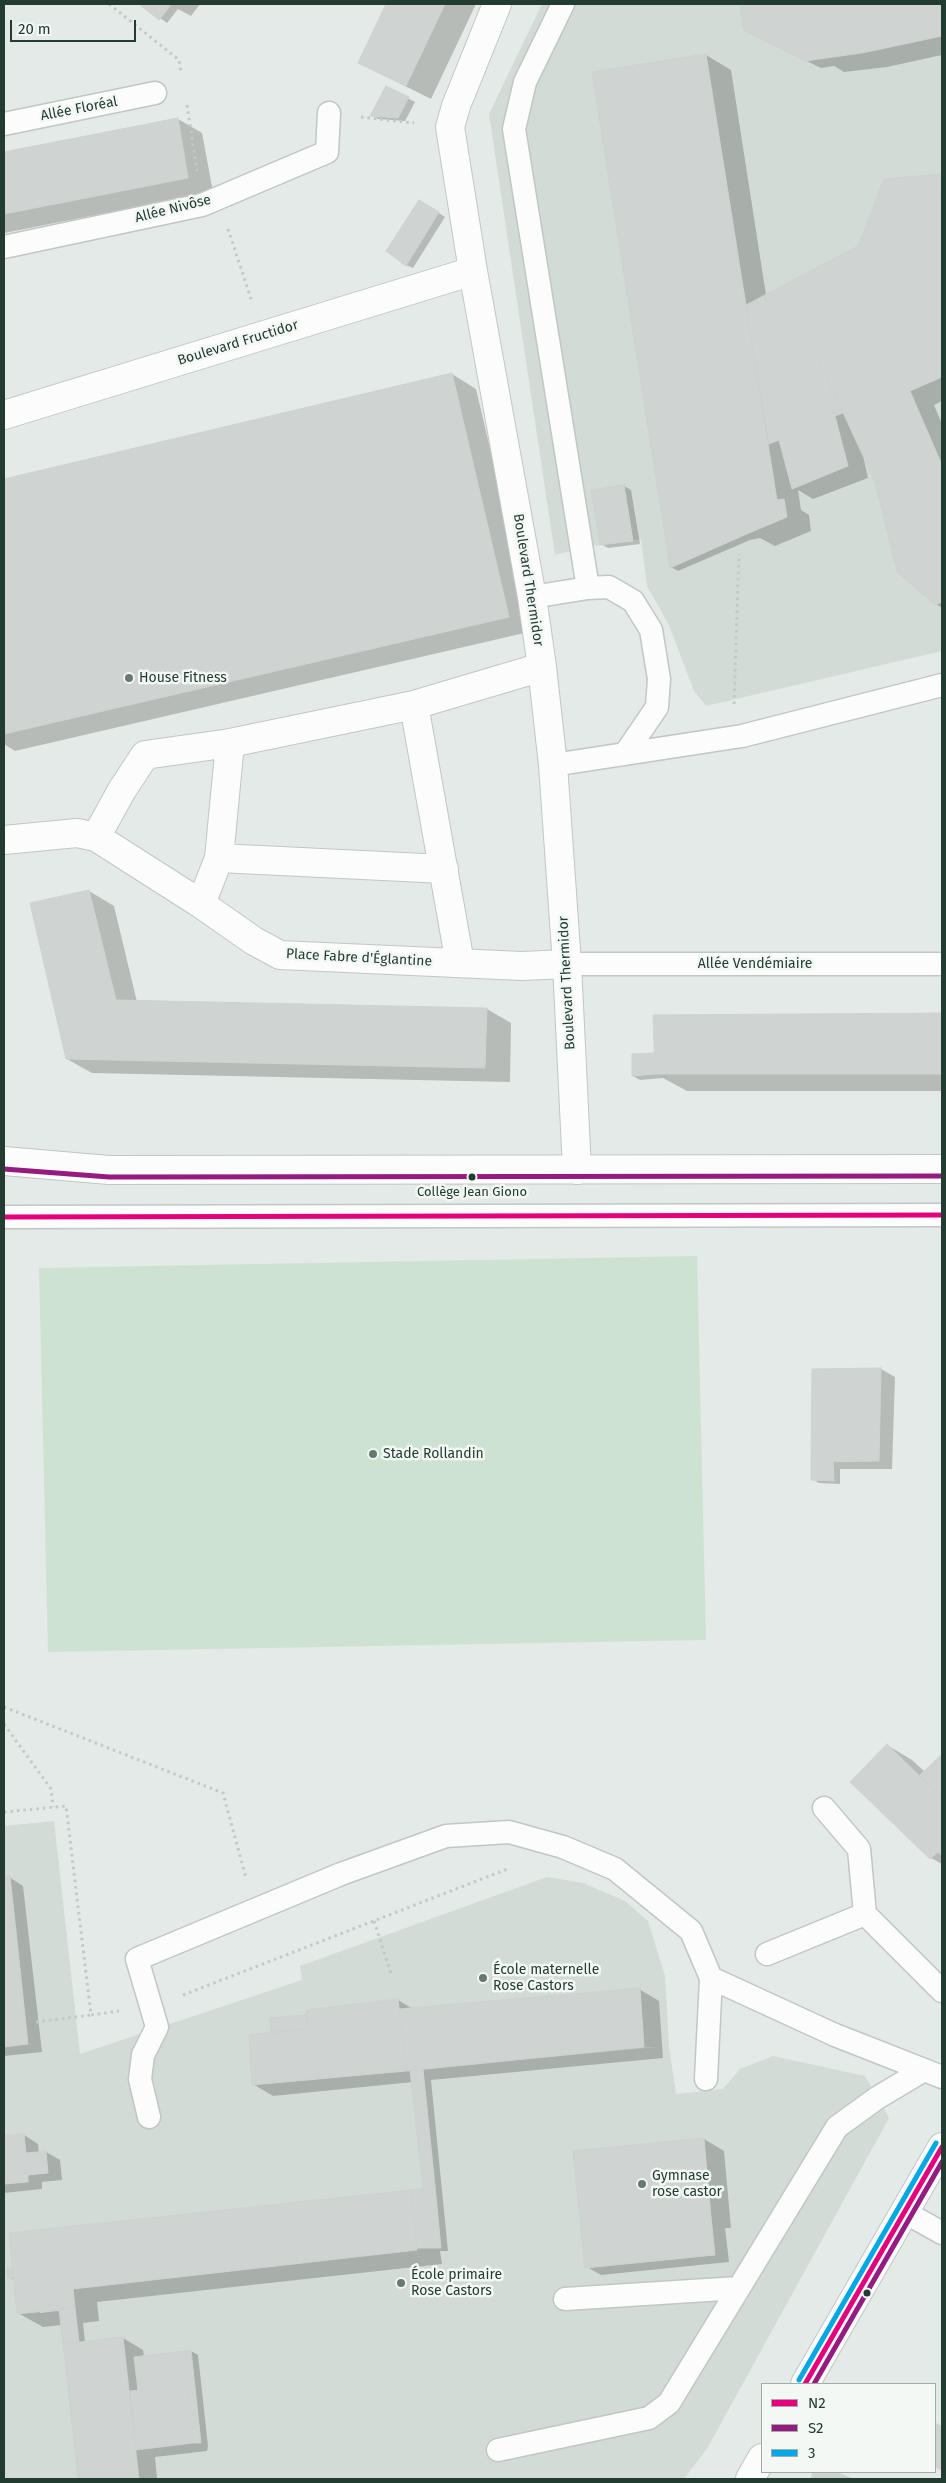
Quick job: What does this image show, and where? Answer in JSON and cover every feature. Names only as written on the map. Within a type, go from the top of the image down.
[{"type":"street","name":"Boulevard Thermidor","points":[[497,4],[456,106],[450,127],[473,271],[532,597],[542,667],[552,765],[567,964],[577,1170]]},
{"type":"street","name":"Boulevard Fructidor","points":[[4,415],[473,271]]},
{"type":"street","points":[[96,837],[122,790],[145,755],[230,742],[414,706],[542,667]]},
{"type":"street","points":[[414,706],[460,963]]},
{"type":"street","points":[[202,904],[219,858],[230,742]]},
{"type":"street","name":"Place Fabre d'Églantine","points":[[4,840],[77,833],[96,837],[202,904],[254,941],[280,955],[522,966],[567,964]]},
{"type":"street","points":[[219,858],[444,869]]},
{"type":"street","points":[[4,1161],[109,1170],[942,1169]]},
{"type":"street","points":[[806,2383],[903,2211],[942,2147]]},
{"type":"street","points":[[750,2479],[761,2460]]},
{"type":"lane","points":[[564,4],[525,82],[514,129],[588,588]]},
{"type":"lane","name":"Allée Floréal","points":[[4,124],[155,94]]},
{"type":"lane","name":"Allée Nivôse","points":[[4,248],[202,205],[327,152],[329,113]]},
{"type":"lane","points":[[532,597],[588,588],[609,587],[633,601],[651,630],[659,679],[657,707],[625,754]]},
{"type":"lane","points":[[552,765],[742,736],[942,685]]},
{"type":"lane","name":"Allée Vendémiaire","points":[[567,964],[942,964]]},
{"type":"lane","points":[[4,1217],[942,1215]]},
{"type":"lane","points":[[824,1808],[859,1849],[865,1914],[942,1991]]},
{"type":"lane","points":[[149,2117],[140,2080],[143,2055],[157,2027],[137,1959],[340,1874],[446,1836],[509,1832],[563,1847],[614,1869],[691,1932],[711,1978],[706,2079]]},
{"type":"lane","points":[[767,1954],[865,1914]]},
{"type":"lane","points":[[711,1978],[835,2035],[933,2073]]},
{"type":"lane","points":[[498,2450],[649,2418],[669,2403],[837,2127],[877,2098],[933,2073]]},
{"type":"lane","points":[[903,2211],[942,2233]]},
{"type":"lane","points":[[565,2299],[739,2288]]},
{"type":"path","points":[[329,113],[420,124]]},
{"type":"path","points":[[232,241],[254,310]]},
{"type":"path","points":[[739,554],[734,701],[742,736]]},
{"type":"path","points":[[4,1707],[223,1793],[254,1910]]},
{"type":"path","points":[[4,1724],[51,1789],[53,1806]]},
{"type":"path","points":[[374,1921],[392,1976]]},
{"type":"path","points":[[36,2022],[91,2015]]},
{"type":"shaded area","points":[[542,4],[942,4],[942,651],[706,706],[694,691],[669,625],[647,586],[641,539],[582,548],[555,555],[489,114]]},
{"type":"shaded area","name":"École primaire Rose Castors","points":[[54,1821],[80,2054],[302,1980],[300,1966],[547,1877],[583,1883],[625,1901],[648,1921],[665,1976],[669,2047],[676,2094],[723,2089],[740,2069],[773,2056],[865,2076],[889,2118],[708,2447],[684,2479],[4,2479],[4,1826]],"holes":[[[644,2047],[659,2047],[525,2059]]]},
{"type":"green space","name":"Stade Rollandin","points":[[697,1256],[706,1640],[48,1652],[39,1268]]},
{"type":"building","points":[[139,4],[168,4],[170,6],[159,20]]},
{"type":"building","points":[[386,4],[445,4],[406,86],[358,63]]},
{"type":"building","points":[[740,4],[766,4],[779,25],[795,23],[819,59],[806,61],[743,30]]},
{"type":"building","points":[[766,4],[942,4],[942,36],[862,53],[819,59],[795,23],[779,25]]},
{"type":"building","points":[[706,54],[777,500],[784,499],[787,517],[749,533],[748,522],[665,535],[592,72]]},
{"type":"building","points":[[386,86],[409,97],[398,118],[370,116]]},
{"type":"building","points":[[178,118],[188,178],[4,214],[4,152]]},
{"type":"building","points":[[942,174],[942,195],[900,200],[892,213],[913,256],[794,306],[843,413],[835,416],[848,466],[792,489],[779,440],[769,444],[746,305],[858,246],[884,179]]},
{"type":"building","points":[[942,195],[942,377],[910,391],[942,465],[942,602],[935,605],[897,572],[875,482],[794,306],[913,256],[892,213],[900,200]]},
{"type":"building","points":[[419,200],[439,212],[406,266],[386,251]]},
{"type":"building","points":[[452,373],[509,617],[4,734],[4,479]]},
{"type":"building","points":[[624,485],[633,541],[600,545],[591,490]]},
{"type":"building","points":[[748,522],[749,533],[670,568],[665,535]]},
{"type":"building","points":[[89,890],[116,1000],[487,1008],[485,1068],[66,1059],[30,903]]},
{"type":"building","points":[[942,1013],[942,1074],[655,1074],[653,1015]]},
{"type":"building","points":[[654,1053],[655,1074],[632,1076],[632,1054]]},
{"type":"building","points":[[881,1368],[879,1461],[811,1462],[812,1369]]},
{"type":"building","points":[[811,1462],[833,1462],[834,1481],[811,1480]]},
{"type":"building","points":[[887,1744],[942,1798],[942,1856],[938,1852],[930,1859],[850,1782]]},
{"type":"building","points":[[942,1754],[942,1798],[920,1775]]},
{"type":"building","points":[[10,1876],[16,1931],[4,1932],[4,1877]]},
{"type":"building","points":[[16,1931],[28,2044],[4,2047],[4,1932]]},
{"type":"building","points":[[640,1988],[644,2047],[406,2071],[399,2009]]},
{"type":"building","points":[[398,1999],[406,2071],[252,2085],[249,2035],[308,2029],[306,2010]]},
{"type":"building","points":[[306,2015],[308,2029],[271,2032],[270,2018]]},
{"type":"building","points":[[423,2069],[435,2186],[423,2188],[410,2070]]},
{"type":"building","points":[[24,2134],[26,2153],[46,2151],[48,2173],[28,2175],[28,2182],[4,2184],[4,2136]]},
{"type":"building","name":"Gymnase rose castor","points":[[704,2138],[711,2217],[581,2230],[573,2151]]},
{"type":"building","points":[[435,2186],[441,2248],[417,2248],[411,2190]]},
{"type":"building","points":[[411,2190],[417,2250],[73,2289],[75,2308],[17,2314],[9,2233]]},
{"type":"building","points":[[711,2217],[715,2255],[585,2268],[581,2230]]},
{"type":"building","points":[[7,2268],[13,2268],[13,2278],[8,2278]]},
{"type":"building","points":[[75,2308],[79,2342],[63,2344],[59,2309]]},
{"type":"building","points":[[123,2337],[139,2479],[78,2479],[63,2344]]},
{"type":"building","points":[[191,2350],[201,2443],[193,2443],[185,2369],[146,2373],[148,2389],[138,2390],[134,2357]]},
{"type":"building","points":[[185,2369],[193,2443],[136,2450],[130,2391],[148,2389],[146,2373]]},
{"type":"building","points":[[936,2424],[942,2427],[942,2470],[936,2467]]},
{"type":"building","points":[[813,2473],[838,2473],[853,2479],[811,2479]]},
{"type":"transit line","name":"S2","points":[[4,1169],[109,1177],[942,1176]]},
{"type":"transit line","name":"N2","points":[[4,1217],[942,1215]]},
{"type":"transit line","name":"3","points":[[799,2380],[936,2143]]},
{"type":"transit line","name":"N2","points":[[806,2383],[942,2147]]},
{"type":"transit line","name":"S2","points":[[815,2383],[942,2162]]},
{"type":"place","name":"House Fitness","points":[[129,678]]},
{"type":"place","name":"Collège Jean Giono","points":[[472,1177]]},
{"type":"place","name":"Stade Rollandin","points":[[373,1454]]},
{"type":"place","name":"École maternelle Rose Castors","points":[[483,1978]]},
{"type":"place","name":"Gymnase rose castor","points":[[642,2184]]},
{"type":"place","name":"École primaire Rose Castors","points":[[401,2283]]}]
